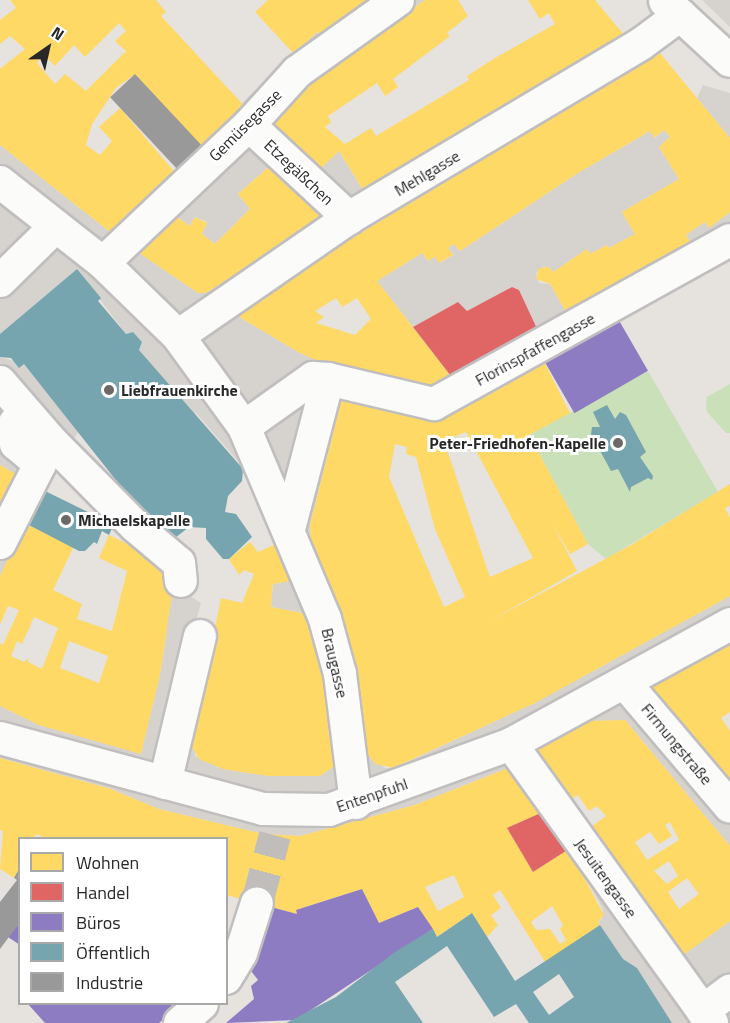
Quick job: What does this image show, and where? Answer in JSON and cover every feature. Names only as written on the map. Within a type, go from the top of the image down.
[{"type":"street","name":"Gemüsegasse","points":[[103,263],[249,125],[297,72],[398,0]]},
{"type":"street","points":[[672,7],[730,61]]},
{"type":"street","name":"Mehlgasse","points":[[178,336],[349,218],[641,44],[672,7]]},
{"type":"street","name":"Etzegäßchen","points":[[249,125],[349,218]]},
{"type":"street","name":"Braugasse","points":[[0,182],[103,263],[178,336],[244,427],[258,477],[289,529],[320,603],[340,674],[356,803]]},
{"type":"street","points":[[0,281],[56,226]]},
{"type":"street","name":"Florinspfaffengasse","points":[[244,427],[313,378],[328,379],[434,404],[730,240]]},
{"type":"street","points":[[289,529],[328,379]]},
{"type":"street","points":[[7,414],[47,452],[179,563],[181,581]]},
{"type":"street","points":[[7,414],[47,452]]},
{"type":"street","points":[[0,543],[47,452]]},
{"type":"street","name":"Entenpfuhl","points":[[0,738],[165,783],[277,823],[356,803],[511,744],[730,624]]},
{"type":"street","points":[[165,783],[200,636]]},
{"type":"street","name":"Firmungstraße","points":[[624,682],[730,807]]},
{"type":"street","name":"Jesuitengasse","points":[[511,744],[707,1017]]},
{"type":"street","points":[[228,975],[241,953],[257,903]]},
{"type":"street","points":[[707,1017],[730,991]]},
{"type":"street","points":[[180,1023],[201,1005]]},
{"type":"green space","points":[[648,371],[718,492],[606,559],[588,544],[529,435]]},
{"type":"green space","points":[[730,384],[730,433],[726,433],[707,412],[706,403],[707,397]]},
{"type":"shaded area","points":[[372,0],[425,0],[332,64],[266,125],[315,173],[339,151],[365,193],[624,35],[660,53],[349,240],[236,315],[300,353],[416,391],[454,380],[538,333],[519,290],[512,287],[467,311],[458,302],[413,327],[377,281],[422,253],[428,261],[435,257],[440,263],[453,255],[448,248],[454,244],[460,251],[578,173],[650,131],[655,138],[664,130],[670,137],[659,147],[679,179],[622,212],[635,234],[609,248],[607,245],[590,254],[587,249],[553,272],[544,266],[536,273],[539,283],[550,284],[569,316],[630,285],[692,244],[686,235],[694,229],[705,222],[709,227],[730,212],[730,252],[630,310],[436,414],[344,390],[310,525],[311,547],[340,614],[356,671],[364,751],[385,768],[394,768],[534,703],[730,596],[730,642],[650,685],[730,785],[730,846],[625,720],[586,721],[530,750],[526,760],[552,800],[677,958],[730,921],[730,1023],[672,1023],[637,968],[623,959],[598,922],[602,919],[603,910],[587,880],[513,766],[415,805],[300,836],[263,834],[159,809],[111,789],[0,758],[0,706],[40,725],[141,753],[160,675],[173,585],[201,603],[193,631],[212,643],[194,733],[195,756],[223,769],[268,776],[320,776],[336,765],[340,744],[332,672],[318,616],[271,607],[273,584],[302,578],[265,492],[196,413],[193,416],[139,350],[142,342],[133,332],[126,334],[77,269],[0,334],[0,145],[115,236],[248,110],[242,103],[317,32],[322,38]],"holes":[[[272,164],[327,216],[206,293],[198,293],[133,248],[171,213],[190,226],[195,217],[207,222],[202,234],[215,244],[250,209],[238,194]]]},
{"type":"shaded area","points":[[702,0],[730,0],[730,27]]},
{"type":"shaded area","points":[[703,85],[730,93],[730,138],[697,98]]},
{"type":"shaded area","points":[[0,357],[24,364],[79,431],[60,459],[0,576],[0,526],[23,479],[0,465]]},
{"type":"building: Wohnen","points":[[10,0],[156,0],[166,12],[161,16],[248,110],[205,150],[135,74],[116,88],[92,124],[86,145],[100,155],[112,141],[99,127],[120,108],[177,175],[115,236],[0,145],[0,69],[25,49],[10,36],[0,44],[0,20],[16,8]],"holes":[[[119,23],[126,31],[115,41],[126,51],[86,91],[65,74],[55,84],[37,63],[44,55],[55,66],[74,45],[85,57]]]},
{"type":"building: Wohnen","points":[[268,0],[372,0],[322,38],[317,32],[294,54],[255,12]]},
{"type":"building: Wohnen","points":[[425,0],[458,0],[468,16],[447,33],[450,36],[393,79],[398,87],[385,96],[377,83],[328,116],[331,122],[325,127],[345,144],[371,128],[376,136],[469,80],[467,76],[495,58],[555,24],[549,13],[540,19],[528,0],[595,0],[624,35],[365,193],[339,151],[315,174],[266,125],[333,64]]},
{"type":"building: Wohnen","points":[[660,53],[730,138],[730,212],[709,228],[705,222],[686,235],[692,244],[569,317],[550,284],[536,279],[539,268],[549,267],[553,272],[587,249],[590,254],[607,245],[609,248],[635,234],[622,212],[679,179],[659,147],[670,137],[664,130],[654,138],[650,131],[578,173],[460,251],[454,244],[448,248],[453,255],[439,263],[435,257],[428,261],[422,253],[377,281],[454,380],[416,391],[330,366],[300,353],[236,315],[349,240]],"holes":[[[336,298],[342,307],[357,298],[371,319],[355,335],[316,323],[324,317],[315,311]]]},
{"type":"building: Wohnen","points":[[272,164],[327,216],[206,293],[198,293],[132,248],[171,213],[190,226],[195,217],[207,223],[202,234],[215,244],[250,209],[238,194]]},
{"type":"building: Wohnen","points":[[542,358],[570,413],[529,435],[588,544],[570,554],[552,523],[577,571],[490,621],[631,545],[730,484],[730,506],[725,508],[730,518],[730,596],[535,703],[393,768],[376,764],[364,751],[356,671],[340,614],[311,547],[310,525],[344,390],[436,414]],"holes":[[[466,432],[533,558],[490,577],[444,441]],[[395,444],[407,447],[406,454],[416,457],[435,529],[465,597],[444,607],[389,477]]]},
{"type":"building: Wohnen","points":[[0,465],[23,478],[0,526]]},
{"type":"building: Wohnen","points":[[25,523],[74,546],[53,590],[82,604],[77,619],[112,631],[127,571],[99,558],[109,535],[176,568],[160,675],[141,754],[39,725],[0,706],[0,643],[3,645],[19,610],[8,606],[0,625],[0,576]],"holes":[[[34,617],[58,628],[42,669],[28,662],[29,658],[24,662],[11,656],[17,641],[22,644]],[[69,641],[108,656],[99,683],[60,668]]]},
{"type":"building: Wohnen","points":[[285,540],[302,579],[273,584],[271,607],[318,616],[336,765],[320,776],[268,776],[223,769],[199,759],[192,747],[221,598],[242,603],[254,574],[244,570],[239,575],[229,559],[250,542],[258,552]]},
{"type":"building: Wohnen","points":[[730,642],[730,712],[721,718],[730,731],[730,785],[650,685]]},
{"type":"building: Wohnen","points":[[625,720],[730,846],[730,921],[678,959],[530,750],[586,721]],"holes":[[[578,795],[589,811],[597,806],[606,816],[590,828],[573,798]],[[670,822],[679,840],[647,860],[635,842],[650,832],[659,844],[672,836],[665,825]],[[669,861],[678,876],[667,884],[654,871]],[[687,878],[699,894],[679,909],[668,892]]]},
{"type":"building: Wohnen","points":[[0,758],[111,789],[159,809],[263,834],[300,836],[415,805],[513,766],[543,812],[507,828],[533,872],[569,849],[604,915],[598,922],[600,925],[545,962],[500,890],[493,895],[501,908],[491,915],[498,925],[486,938],[472,913],[437,937],[418,907],[379,923],[362,889],[296,910],[297,914],[228,896],[228,837],[44,837],[36,834],[34,837],[18,837],[18,871],[14,878],[0,869],[3,831],[0,830]],"holes":[[[454,875],[464,897],[438,911],[425,887]],[[552,906],[563,925],[560,929],[566,940],[560,944],[550,929],[536,930],[531,922]]]},
{"type":"building: Handel","points":[[512,287],[519,290],[539,333],[454,380],[413,327],[458,302],[467,311]]},
{"type":"building: Handel","points":[[543,812],[569,849],[533,872],[507,828]]},
{"type":"building: Büros","points":[[617,317],[648,371],[574,413],[543,360]]},
{"type":"building: Büros","points":[[362,889],[379,923],[418,907],[433,929],[296,1020],[226,1023],[254,999],[251,986],[258,980],[251,971],[271,907],[297,914],[296,910]]},
{"type":"building: Büros","points":[[18,924],[18,944],[8,937]]},
{"type":"building: Büros","points":[[29,1005],[175,1005],[178,1007],[159,1023],[45,1023]]},
{"type":"building: Öffentlich","name":"Liebfrauenkirche","points":[[77,269],[101,298],[98,301],[126,334],[133,332],[142,342],[139,350],[243,469],[242,481],[228,496],[225,512],[236,514],[252,537],[229,559],[223,559],[206,539],[206,528],[189,527],[175,538],[161,537],[24,364],[19,368],[11,358],[0,357],[0,334]]},
{"type":"building: Öffentlich","name":"Peter-Friedhofen-Kapelle","points":[[607,405],[615,419],[620,412],[626,415],[646,452],[640,457],[653,476],[652,480],[648,478],[631,487],[630,492],[618,469],[611,471],[591,434],[592,427],[600,427],[593,412]]},
{"type":"building: Öffentlich","name":"Michaelskapelle","points":[[43,490],[96,516],[97,508],[102,510],[100,516],[114,524],[109,535],[102,531],[97,544],[94,542],[85,551],[79,551],[25,523]]},
{"type":"building: Öffentlich","points":[[472,913],[515,981],[600,925],[623,959],[637,968],[672,1023],[529,1023],[516,1004],[494,1017],[447,946],[395,982],[423,1023],[286,1023],[336,997],[395,952],[433,929],[437,937]],"holes":[[[559,974],[574,997],[549,1015],[533,992]]]},
{"type":"building: Industrie","points":[[135,74],[205,149],[180,173],[110,97]]},
{"type":"building: Industrie","points":[[18,871],[18,925],[0,949],[0,902],[17,880],[14,878]]},
{"type":"tunnel","points":[[257,903],[275,835]]},
{"type":"place","name":"Liebfrauenkirche","points":[[109,390]]},
{"type":"place","name":"Peter-Friedhofen-Kapelle","points":[[618,443]]},
{"type":"place","name":"Michaelskapelle","points":[[66,520]]}]
